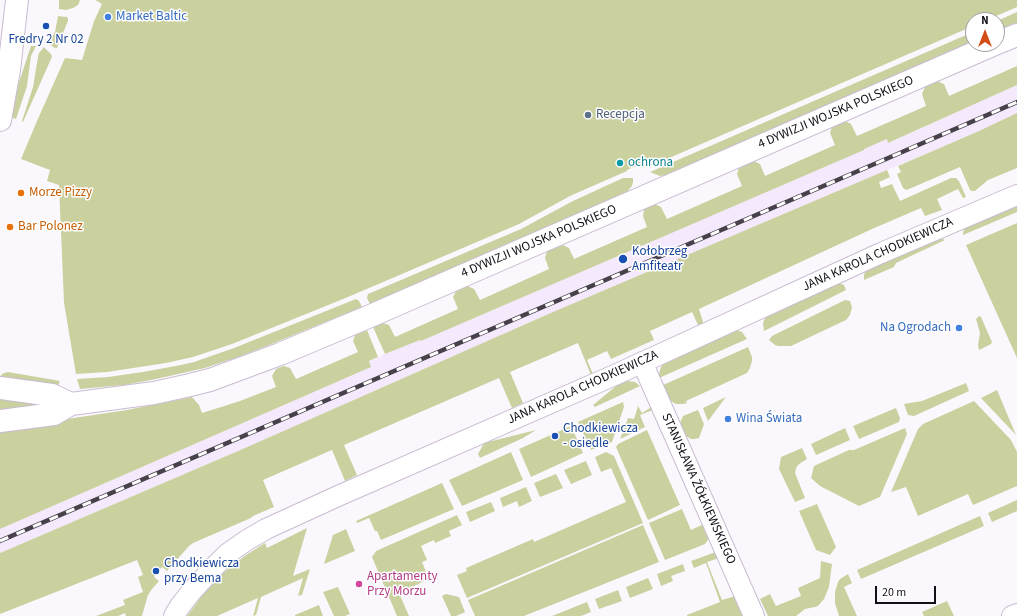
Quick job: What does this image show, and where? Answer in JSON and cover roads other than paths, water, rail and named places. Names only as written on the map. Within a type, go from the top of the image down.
[{"type":"street","points":[[0,120],[8,78],[17,0]]},
{"type":"street","name":"4 DYWIZJI WOJSKA POLSKIEGO","points":[[1005,40],[1017,34]]},
{"type":"street","name":"4 DYWIZJI WOJSKA POLSKIEGO","points":[[0,421],[54,414],[71,404],[161,392],[210,380],[280,354],[978,52]]},
{"type":"street","name":"JANA KAROLA CHODKIEWICZA","points":[[174,616],[191,592],[227,554],[266,529],[642,362],[829,276],[1017,195]]},
{"type":"street","name":"STANISŁAWA ŻÓŁKIEWSKIEGO","points":[[642,362],[754,616]]},
{"type":"street","points":[[0,388],[52,395],[71,404]]},
{"type":"street","points":[[1012,616],[1017,614]]},
{"type":"railway","points":[[0,541],[1017,102]]},
{"type":"place","name":"Market Baltic","points":[[108,17]]},
{"type":"place","name":"Fredry 2 Nr 02","points":[[46,26]]},
{"type":"place","name":"Recepcja","points":[[588,115]]},
{"type":"place","name":"ochrona","points":[[620,163]]},
{"type":"place","name":"Morze Pizzy","points":[[21,193]]},
{"type":"place","name":"Bar Polonez","points":[[10,227]]},
{"type":"place","name":"Kołobrzeg Amfiteatr","points":[[623,259]]},
{"type":"place","name":"Na Ogrodach","points":[[959,328]]},
{"type":"place","name":"Wina Świata","points":[[728,419]]},
{"type":"place","name":"Chodkiewicza - osiedle","points":[[555,436]]},
{"type":"place","name":"Chodkiewicza przy Bema","points":[[156,571]]},
{"type":"place","name":"Apartamenty Przy Morzu","points":[[359,584]]}]
